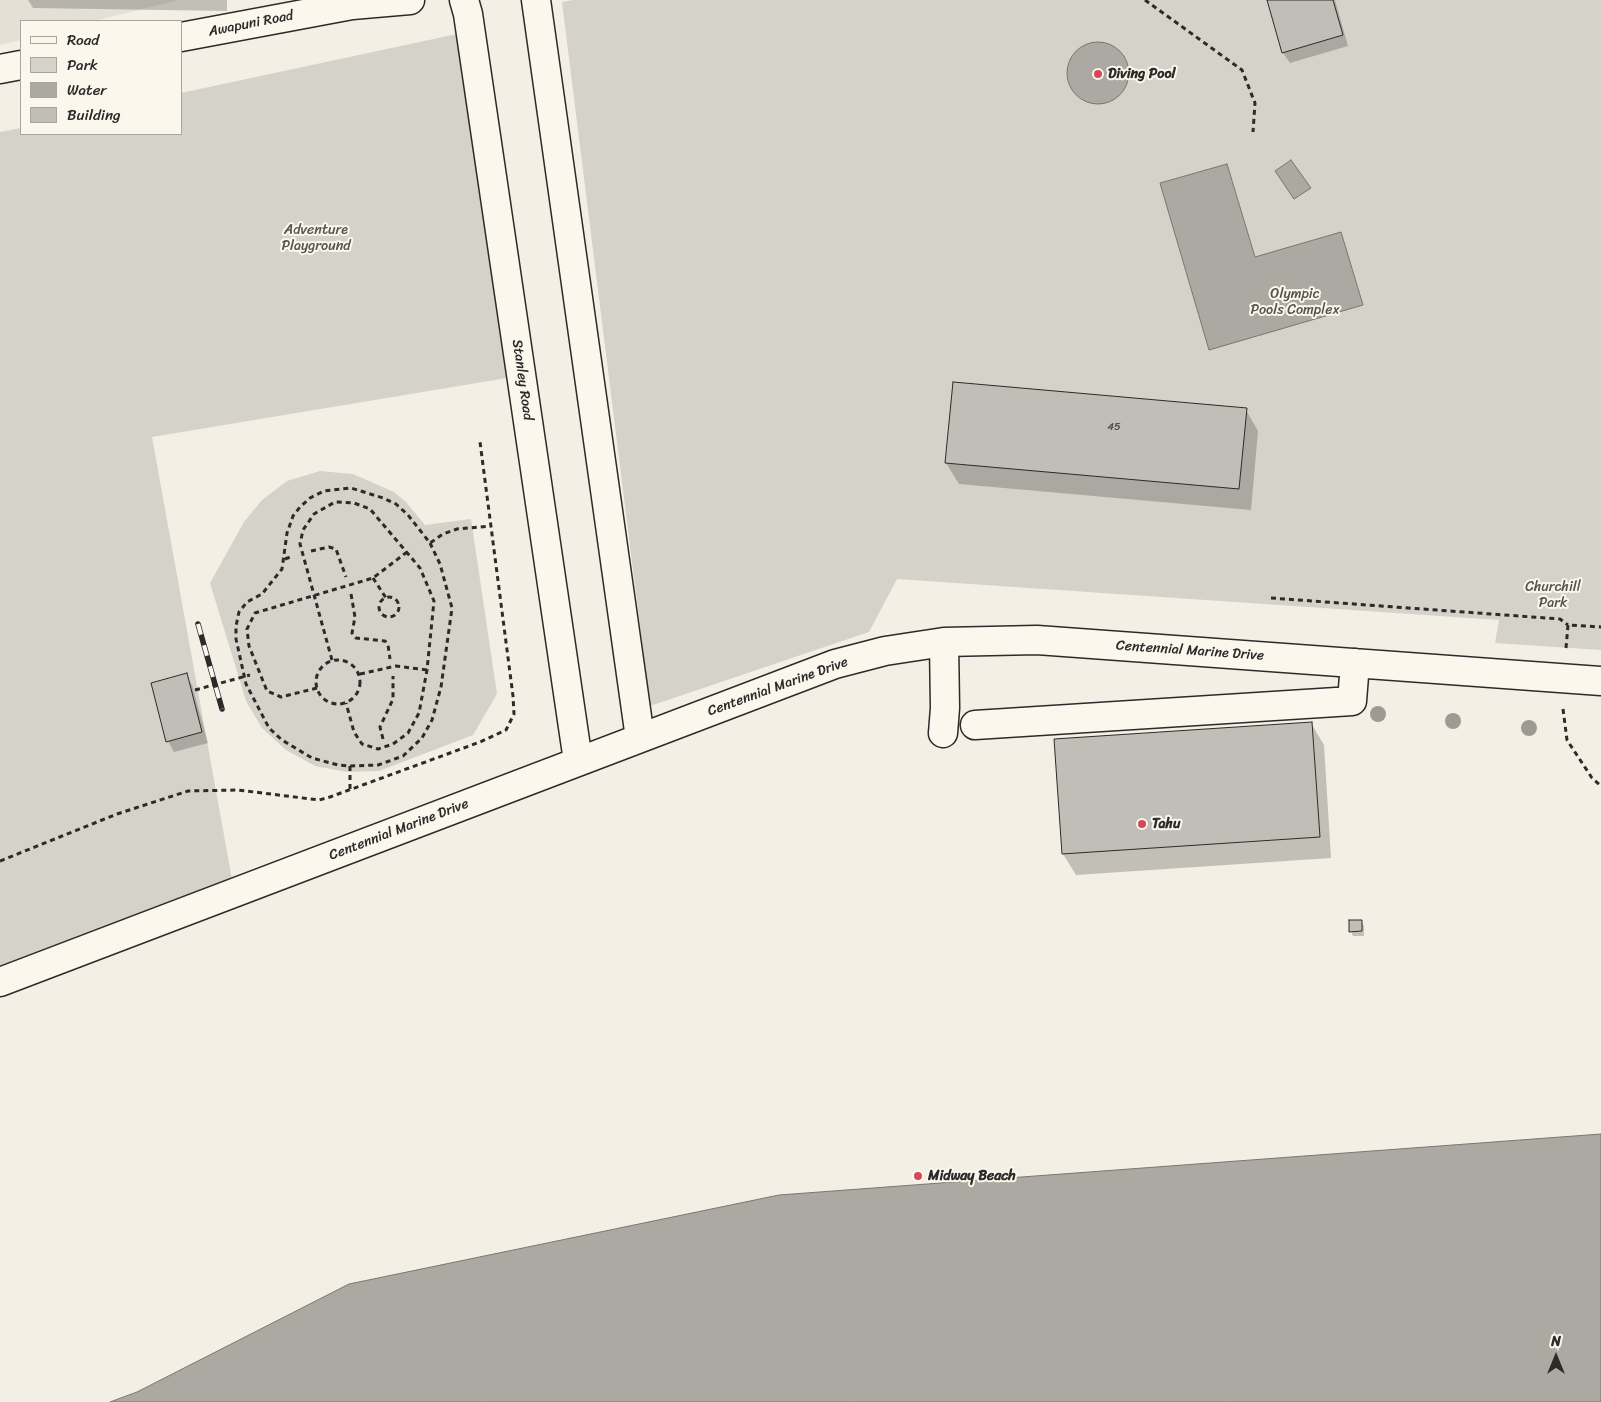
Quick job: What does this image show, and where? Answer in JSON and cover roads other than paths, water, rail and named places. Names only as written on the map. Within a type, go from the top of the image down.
[{"type":"main road","name":"Awapuni Road","points":[[182,37],[352,5],[410,0]]},
{"type":"main road","name":"Stanley Road","points":[[464,0],[470,24],[578,761]]},
{"type":"main road","points":[[536,0],[640,738]]},
{"type":"main road","points":[[0,69],[20,65]]},
{"type":"main road","name":"Centennial Marine Drive","points":[[0,982],[835,664],[885,652],[944,642],[1037,640],[1507,672],[1563,679],[1601,681]]},
{"type":"main road","points":[[942,733],[944,642]]},
{"type":"main road","points":[[975,725],[1352,701],[1355,663]]},
{"type":"water","name":"Diving Pool","points":[[1098,42],[1110,44],[1120,51],[1127,61],[1129,73],[1127,85],[1120,95],[1110,102],[1098,104],[1086,102],[1076,95],[1069,85],[1067,73],[1069,61],[1076,51],[1086,44]]},
{"type":"water","points":[[1291,160],[1311,188],[1294,199],[1275,171]]},
{"type":"water","points":[[1227,164],[1255,257],[1341,232],[1363,305],[1209,350],[1160,183]]},
{"type":"water","points":[[1601,1134],[1601,1402],[110,1402],[137,1392],[349,1284],[779,1195]]},
{"type":"railway","points":[[198,624],[222,709]]},
{"type":"place","name":"Diving Pool","points":[[1098,74]]},
{"type":"place","name":"Tahu","points":[[1142,824]]},
{"type":"place","name":"Midway Beach","points":[[918,1176]]},
{"type":"park label","name":"Adventure Playground","points":[[316,238]]},
{"type":"park label","name":"Olympic Pools Complex","points":[[1295,302]]},
{"type":"park label","name":"Churchill Park","points":[[1553,596]]}]
